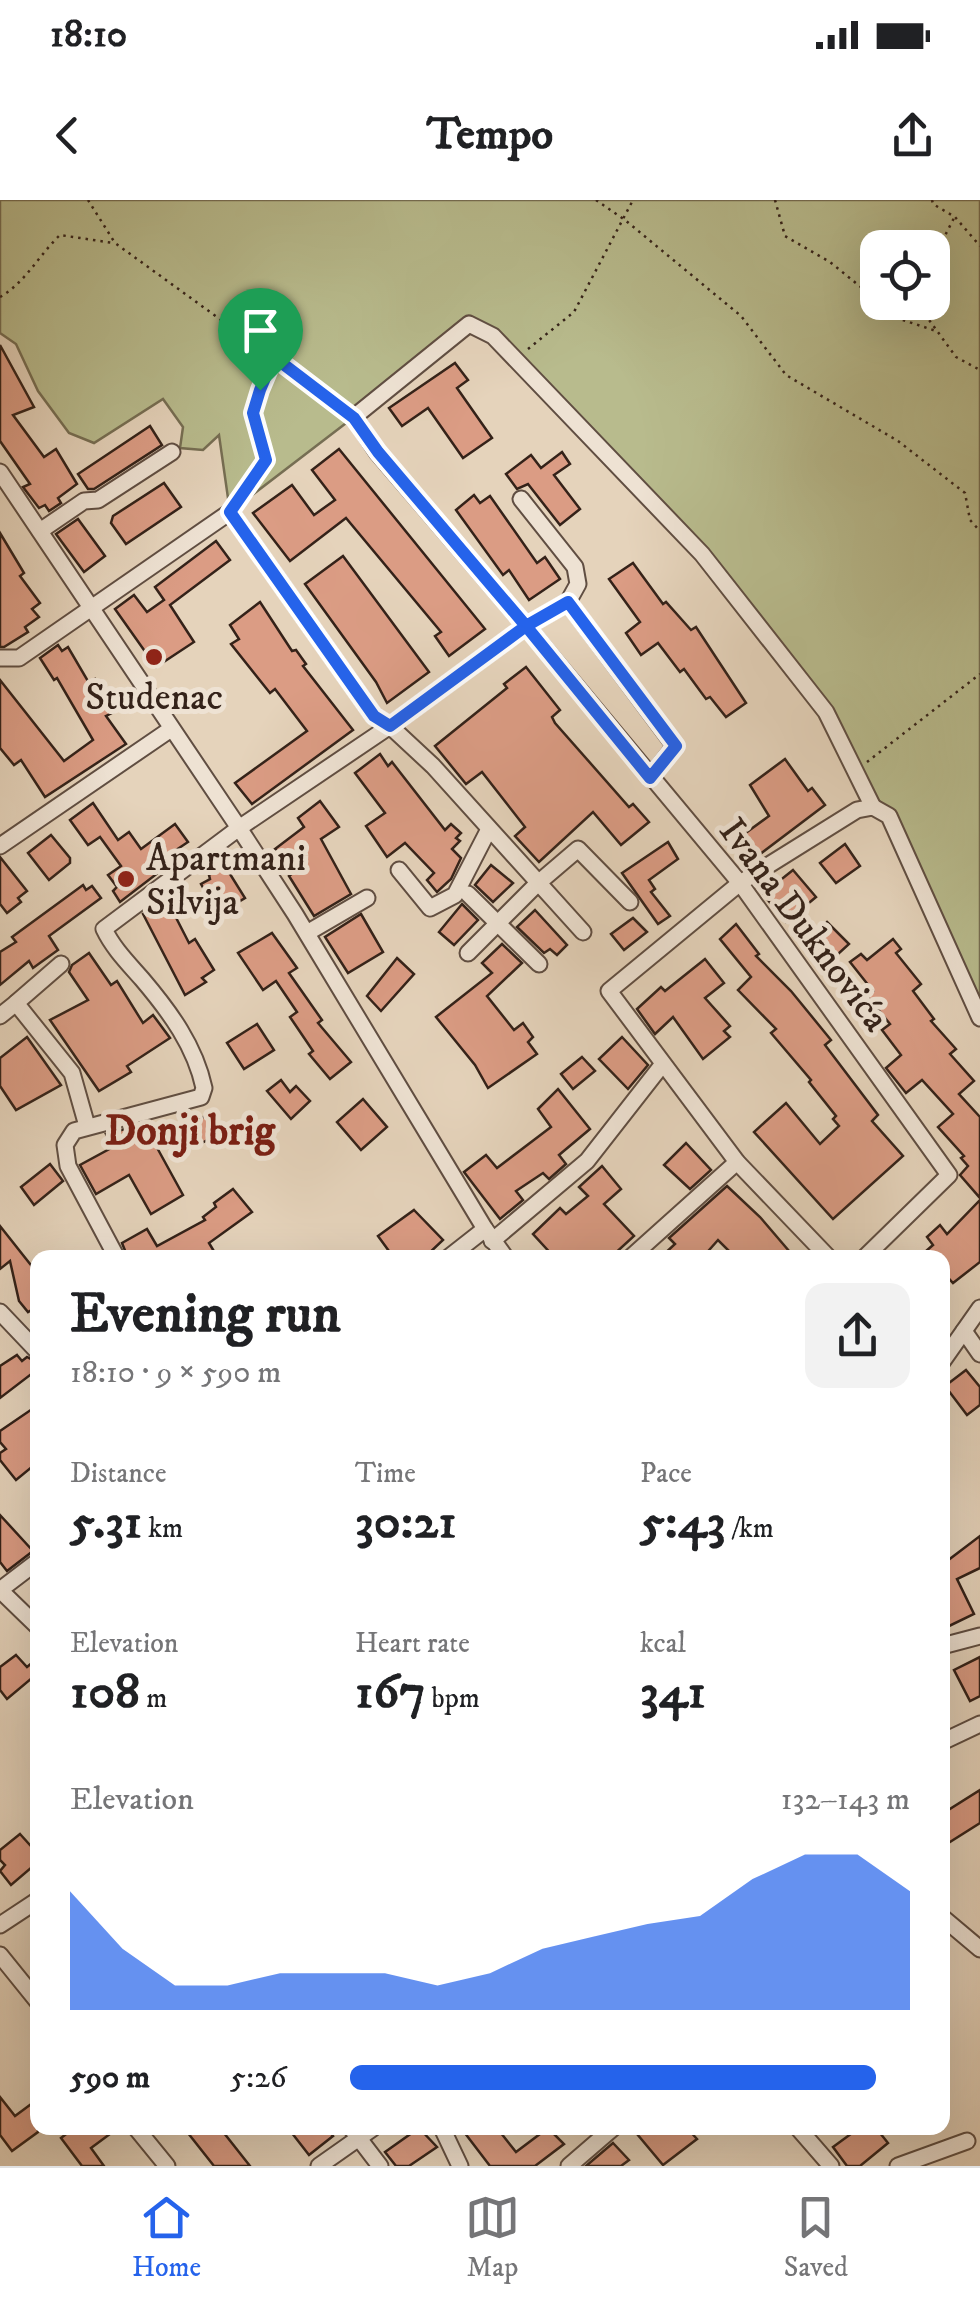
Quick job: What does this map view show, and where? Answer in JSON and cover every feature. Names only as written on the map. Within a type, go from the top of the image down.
[{"type":"street","points":[[354,418],[469,324],[493,336],[702,554],[826,712],[873,807],[889,816],[980,1018]]},
{"type":"street","name":"Ivana Duknovića","points":[[354,418],[378,452],[740,883],[949,1175],[872,1250]]},
{"type":"street","points":[[40,531],[84,502],[98,500],[172,452]]},
{"type":"street","points":[[2,481],[40,531],[239,828],[500,1250]]},
{"type":"street","points":[[114,1250],[68,1166],[65,1145],[74,1131],[201,1097],[204,1088],[187,1040],[159,999],[100,932],[239,828],[390,726],[526,626],[568,602],[578,584],[576,568],[520,499]]},
{"type":"street","points":[[0,658],[19,658],[230,512],[374,716],[433,766],[583,932]]},
{"type":"street","points":[[568,602],[676,746],[650,778]]},
{"type":"street","points":[[0,846],[171,729]]},
{"type":"street","points":[[821,1250],[737,1162],[608,991],[740,883],[857,810],[873,807]]},
{"type":"street","points":[[399,870],[430,908],[454,895],[488,829]]},
{"type":"street","points":[[468,952],[578,849],[630,902]]},
{"type":"street","points":[[468,894],[539,964]]},
{"type":"street","points":[[307,933],[367,898]]},
{"type":"street","points":[[0,1016],[61,964]]},
{"type":"street","points":[[16,1004],[72,1072],[87,1126]]},
{"type":"street","points":[[462,1250],[489,1235],[587,1161],[662,1065]]},
{"type":"street","points":[[639,1250],[737,1162]]},
{"type":"street","points":[[950,1351],[980,1308]]},
{"type":"street","points":[[0,1312],[30,1344]]},
{"type":"street","points":[[964,1331],[980,1354]]},
{"type":"street","points":[[30,1567],[0,1590],[30,1618]]},
{"type":"street","points":[[950,1644],[980,1636]]},
{"type":"street","points":[[950,1738],[980,1724]]},
{"type":"street","points":[[0,1926],[30,1905]]},
{"type":"street","points":[[950,1923],[978,1943]]},
{"type":"street","points":[[0,1954],[30,1992]]},
{"type":"street","points":[[142,2135],[167,2166]]},
{"type":"street","points":[[318,2166],[355,2135]]},
{"type":"street","points":[[364,2135],[380,2166]]},
{"type":"street","points":[[445,2135],[460,2166]]},
{"type":"street","points":[[569,2166],[605,2135]]},
{"type":"street","points":[[804,2135],[830,2166]]},
{"type":"street","points":[[898,2166],[968,2141]]},
{"type":"path","points":[[88,200],[115,243],[354,418]]},
{"type":"path","points":[[596,200],[741,316],[786,376],[898,441],[965,493],[970,520],[980,531]]},
{"type":"path","points":[[515,360],[574,312],[633,200]]},
{"type":"path","points":[[775,200],[785,236],[830,262],[860,287]]},
{"type":"path","points":[[932,200],[955,216],[980,246]]},
{"type":"path","points":[[948,230],[955,216]]},
{"type":"path","points":[[0,298],[16,288],[40,254],[60,235],[115,243]]},
{"type":"path","points":[[903,320],[937,332]]},
{"type":"path","points":[[929,320],[956,357],[980,370]]},
{"type":"path","points":[[230,512],[266,460],[253,413],[274,357]]},
{"type":"path","points":[[855,771],[980,674]]},
{"type":"green space","points":[[0,200],[980,200],[980,1018],[889,817],[873,807],[826,712],[702,554],[493,336],[469,324],[230,512],[219,435],[203,450],[180,448],[183,427],[163,399],[94,443],[69,433],[38,391],[16,344],[0,333]]},
{"type":"building","points":[[0,345],[34,407],[13,415],[44,457],[56,449],[77,484],[58,498],[61,503],[49,511],[45,505],[39,508],[23,487],[30,484],[0,441]]},
{"type":"building","points":[[455,363],[468,380],[457,388],[492,438],[463,458],[428,408],[402,426],[389,408]]},
{"type":"building","points":[[150,426],[162,445],[94,489],[88,489],[78,474]]},
{"type":"building","points":[[339,449],[485,629],[449,656],[435,636],[441,632],[346,518],[290,561],[253,513],[292,485],[314,515],[335,500],[312,470]]},
{"type":"building","points":[[562,452],[570,464],[554,475],[580,509],[560,525],[528,484],[517,489],[506,474],[531,455],[541,468]]},
{"type":"building","points":[[164,483],[181,507],[126,544],[111,523],[113,516]]},
{"type":"building","points":[[474,495],[480,503],[490,496],[537,563],[545,557],[560,579],[529,600],[509,570],[503,575],[456,510]]},
{"type":"building","points":[[78,519],[105,556],[84,572],[56,534]]},
{"type":"building","points":[[0,533],[24,573],[20,576],[40,603],[32,609],[39,617],[25,627],[28,632],[4,647],[0,647]]},
{"type":"building","points":[[216,541],[230,560],[170,605],[194,642],[156,667],[115,609],[134,595],[147,612],[164,600],[155,587]]},
{"type":"building","points":[[343,556],[429,672],[387,703],[305,584]]},
{"type":"building","points":[[633,563],[663,604],[666,602],[691,630],[696,627],[746,703],[726,717],[710,697],[706,699],[684,669],[680,672],[658,643],[641,655],[626,633],[640,622],[609,579]]},
{"type":"building","points":[[260,602],[353,730],[252,804],[235,783],[307,731],[275,689],[270,693],[231,644],[239,639],[230,625]]},
{"type":"building","points":[[58,645],[62,651],[68,647],[89,683],[95,679],[114,712],[106,716],[126,744],[45,797],[21,760],[14,765],[0,748],[0,680],[64,761],[93,740],[57,678],[54,680],[40,658]]},
{"type":"building","points":[[526,667],[560,710],[552,717],[555,723],[629,807],[633,804],[649,822],[621,845],[593,812],[539,862],[515,836],[525,827],[482,772],[466,784],[435,746],[507,688],[504,684]]},
{"type":"building","points":[[380,754],[388,766],[392,762],[445,830],[451,824],[461,833],[456,838],[460,841],[452,849],[461,858],[451,879],[437,892],[427,880],[434,873],[405,843],[387,857],[366,826],[385,813],[355,773]]},
{"type":"building","points":[[785,759],[808,791],[812,788],[825,805],[751,861],[736,840],[769,816],[750,785]]},
{"type":"building","points":[[320,801],[339,827],[321,839],[351,894],[314,916],[289,876],[293,873],[275,849],[304,827],[298,818]]},
{"type":"building","points":[[93,803],[118,840],[129,832],[141,849],[175,824],[188,842],[176,850],[180,856],[120,902],[113,891],[117,887],[108,875],[121,866],[100,837],[88,845],[70,820]]},
{"type":"building","points":[[51,835],[70,863],[49,880],[28,853]]},
{"type":"building","points":[[668,842],[678,859],[649,880],[655,889],[651,892],[670,916],[658,924],[622,873]]},
{"type":"building","points":[[845,844],[860,866],[836,883],[820,863]]},
{"type":"building","points":[[0,857],[27,891],[7,913],[0,904]]},
{"type":"building","points":[[491,865],[513,883],[493,902],[475,885]]},
{"type":"building","points":[[225,866],[245,898],[218,914],[201,884]]},
{"type":"building","points":[[793,870],[816,897],[786,922],[763,894]]},
{"type":"building","points":[[83,885],[86,890],[92,886],[101,898],[49,936],[58,950],[33,968],[29,961],[0,985],[0,952],[16,942],[12,937]]},
{"type":"building","points":[[168,902],[189,943],[195,939],[214,970],[202,978],[206,982],[185,995],[143,914]]},
{"type":"building","points":[[462,904],[478,920],[454,945],[439,932]]},
{"type":"building","points":[[535,910],[567,945],[557,955],[550,949],[544,953],[517,927]]},
{"type":"building","points":[[361,914],[383,952],[348,973],[325,937]]},
{"type":"building","points":[[633,918],[647,932],[624,950],[611,934]]},
{"type":"building","points":[[827,922],[849,944],[825,966],[804,944]]},
{"type":"building","points":[[736,924],[759,954],[756,956],[831,1040],[825,1045],[878,1115],[872,1121],[903,1156],[833,1219],[754,1132],[786,1103],[820,1144],[839,1126],[811,1080],[771,1033],[776,1029],[738,990],[751,977],[720,939]]},
{"type":"building","points":[[272,933],[297,968],[289,973],[322,1020],[318,1023],[351,1062],[330,1079],[309,1054],[313,1051],[290,1017],[297,1012],[276,981],[263,990],[238,953]]},
{"type":"building","points":[[893,939],[901,949],[896,953],[921,984],[913,991],[934,1019],[931,1021],[956,1049],[950,1054],[974,1081],[959,1094],[980,1117],[980,1198],[960,1175],[968,1166],[961,1158],[964,1156],[938,1127],[953,1114],[922,1080],[906,1093],[886,1068],[901,1055],[882,1030],[890,1024],[867,996],[873,991],[850,962],[861,954],[867,960]]},
{"type":"building","points":[[502,944],[522,963],[487,996],[514,1030],[523,1023],[533,1037],[528,1042],[537,1054],[488,1088],[475,1065],[436,1017],[492,973],[482,963]]},
{"type":"building","points":[[89,953],[111,985],[117,981],[143,1023],[153,1015],[170,1038],[127,1066],[131,1072],[99,1091],[50,1020],[88,1000],[69,972],[72,965]]},
{"type":"building","points":[[397,958],[414,974],[381,1011],[367,996]]},
{"type":"building","points":[[705,959],[724,983],[705,998],[730,1026],[724,1031],[730,1037],[703,1059],[673,1017],[655,1034],[637,1009],[661,987],[665,991]]},
{"type":"building","points":[[257,1024],[274,1050],[244,1069],[227,1043]]},
{"type":"building","points":[[27,1037],[61,1085],[16,1110],[0,1086],[0,1058]]},
{"type":"building","points":[[622,1037],[648,1065],[628,1089],[599,1059]]},
{"type":"building","points":[[582,1057],[595,1071],[573,1089],[561,1074]]},
{"type":"building","points":[[281,1080],[290,1092],[296,1086],[310,1101],[291,1119],[267,1091]]},
{"type":"building","points":[[558,1089],[590,1129],[559,1155],[566,1164],[549,1179],[543,1173],[516,1191],[523,1200],[500,1219],[464,1172],[486,1155],[497,1168],[551,1127],[538,1109]]},
{"type":"building","points":[[363,1099],[387,1127],[361,1150],[337,1122]]},
{"type":"building","points":[[212,1113],[222,1133],[189,1149],[179,1128]]},
{"type":"building","points":[[144,1124],[183,1195],[151,1214],[129,1175],[96,1194],[80,1165],[113,1147],[106,1134]]},
{"type":"building","points":[[686,1143],[711,1170],[690,1189],[664,1165]]},
{"type":"building","points":[[50,1164],[63,1181],[34,1205],[21,1187]]},
{"type":"building","points":[[602,1166],[621,1189],[604,1204],[634,1236],[619,1250],[548,1250],[533,1234],[560,1208],[566,1214],[588,1196],[579,1187]]},
{"type":"building","points":[[727,1186],[788,1250],[728,1250],[718,1240],[709,1250],[669,1250],[675,1244],[669,1238]]},
{"type":"building","points":[[233,1189],[252,1212],[209,1243],[213,1250],[125,1250],[122,1243],[147,1229],[157,1246],[205,1220],[203,1217],[216,1207],[214,1203]]},
{"type":"building","points":[[980,1200],[980,1262],[953,1283],[950,1250],[927,1250],[933,1245],[927,1237],[940,1225],[947,1234]]},
{"type":"building","points":[[414,1210],[443,1240],[432,1250],[388,1250],[378,1236]]},
{"type":"building","points":[[0,1226],[30,1264],[30,1311],[19,1301],[10,1261],[0,1269]]},
{"type":"building","points":[[17,1355],[22,1361],[30,1359],[30,1375],[0,1398],[0,1366]]},
{"type":"building","points":[[966,1370],[980,1387],[980,1405],[967,1415],[950,1393],[950,1382]]},
{"type":"building","points":[[30,1410],[30,1469],[16,1480],[0,1460],[0,1453],[6,1449],[0,1442],[0,1431]]},
{"type":"building","points":[[0,1515],[30,1548],[30,1553],[7,1571],[0,1562]]},
{"type":"building","points":[[980,1536],[980,1568],[957,1579],[974,1614],[950,1626],[950,1559]]},
{"type":"building","points":[[16,1655],[27,1667],[30,1665],[30,1680],[7,1699],[0,1690],[0,1667]]},
{"type":"building","points":[[980,1657],[980,1696],[970,1701],[954,1670]]},
{"type":"building","points":[[980,1790],[980,1823],[950,1842],[950,1809]]},
{"type":"building","points":[[20,1834],[30,1845],[30,1869],[11,1885],[0,1871],[5,1865],[0,1860],[0,1850]]},
{"type":"building","points":[[0,2097],[15,2116],[30,2105],[30,2135],[34,2135],[12,2151],[0,2135]]},
{"type":"building","points":[[109,2135],[91,2148],[104,2166],[82,2166],[61,2138]]},
{"type":"building","points":[[190,2135],[226,2135],[250,2166],[214,2166]]},
{"type":"building","points":[[293,2135],[333,2136],[309,2155]]},
{"type":"building","points":[[409,2135],[426,2135],[437,2147],[409,2166],[396,2166],[385,2152]]},
{"type":"building","points":[[466,2135],[503,2135],[516,2152],[539,2135],[555,2135],[564,2144],[535,2166],[490,2166]]},
{"type":"building","points":[[638,2135],[693,2135],[697,2139],[663,2165]]},
{"type":"building","points":[[849,2135],[882,2135],[888,2143],[860,2166],[847,2166],[833,2147]]},
{"type":"building","points":[[613,2143],[629,2160],[621,2166],[586,2166]]},
{"type":"place","name":"Studenac","points":[[154,657]]},
{"type":"place","name":"Apartmani Silvija","points":[[126,879]]},
{"type":"district","name":"Donji brig","points":[[190,1129]]},
{"type":"route","points":[[260,390],[253,413],[266,460],[230,512],[374,716],[390,726],[526,626],[650,778],[660,769],[676,746],[568,602],[526,626],[378,452],[354,418],[274,357],[260,390]]}]
